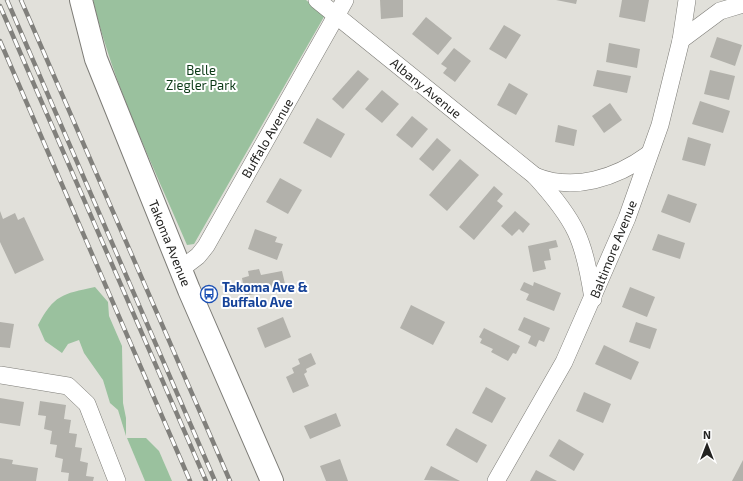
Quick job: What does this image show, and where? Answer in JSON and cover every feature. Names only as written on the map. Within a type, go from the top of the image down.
[{"type":"street","name":"Takoma Avenue","points":[[82,0],[96,59],[181,269],[272,481]]},
{"type":"street","name":"Albany Avenue","points":[[317,0],[535,176],[556,199],[575,227],[588,262],[593,299]]},
{"type":"street","name":"Buffalo Avenue","points":[[181,269],[198,256],[206,246],[345,0]]},
{"type":"street","name":"Baltimore Avenue","points":[[496,481],[564,362],[593,299],[627,218],[660,125],[681,40],[686,0]]},
{"type":"street","points":[[681,40],[720,11],[743,4]]},
{"type":"street","name":"Albany Avenue","points":[[535,176],[556,183],[568,184],[587,182],[628,168],[649,154]]},
{"type":"street","points":[[0,375],[68,386],[87,404],[117,481]]},
{"type":"green space","name":"Belle Ziegler Park","points":[[93,0],[306,0],[325,15],[194,244],[187,245],[135,124],[111,63]]},
{"type":"green space","points":[[95,287],[108,302],[109,316],[122,346],[123,403],[126,418],[126,436],[118,410],[110,403],[103,380],[84,353],[79,340],[68,344],[62,353],[45,341],[38,325],[49,307],[60,297]]},
{"type":"green space","points":[[127,438],[146,438],[159,451],[172,481],[145,481]]},
{"type":"building","points":[[380,0],[403,0],[403,17],[381,19]]},
{"type":"building","points":[[556,0],[577,0],[576,4]]},
{"type":"building","points":[[622,0],[649,0],[645,22],[619,17]]},
{"type":"building","points":[[426,17],[452,38],[438,55],[412,34]]},
{"type":"building","points":[[504,25],[521,35],[506,59],[489,49]]},
{"type":"building","points":[[717,37],[742,45],[735,66],[710,57]]},
{"type":"building","points":[[609,43],[640,49],[637,68],[606,62]]},
{"type":"building","points":[[454,48],[471,61],[455,82],[443,73],[447,68],[441,64]]},
{"type":"building","points":[[358,70],[369,79],[343,109],[332,99]]},
{"type":"building","points":[[597,70],[631,76],[627,93],[593,86]]},
{"type":"building","points":[[710,70],[735,76],[729,100],[704,94]]},
{"type":"building","points":[[509,83],[528,94],[516,115],[497,105]]},
{"type":"building","points":[[382,90],[399,104],[382,123],[365,109]]},
{"type":"building","points":[[700,101],[730,111],[723,133],[692,124]]},
{"type":"building","points":[[610,103],[622,120],[604,133],[592,116]]},
{"type":"building","points":[[412,116],[428,129],[412,148],[396,135]]},
{"type":"building","points":[[317,118],[345,134],[331,158],[303,143]]},
{"type":"building","points":[[558,125],[577,130],[574,146],[555,142]]},
{"type":"building","points":[[688,137],[711,144],[705,166],[682,160]]},
{"type":"building","points":[[437,138],[451,150],[433,171],[419,159]]},
{"type":"building","points":[[460,159],[479,175],[447,211],[429,195]]},
{"type":"building","points":[[280,178],[302,190],[288,214],[266,202]]},
{"type":"building","points":[[494,186],[503,194],[497,201],[503,206],[474,240],[459,227]]},
{"type":"building","points":[[668,194],[697,204],[690,223],[661,212]]},
{"type":"building","points":[[0,211],[3,219],[15,213],[18,220],[24,217],[44,260],[15,274],[0,242]]},
{"type":"building","points":[[515,211],[530,224],[523,233],[519,229],[512,236],[501,226]]},
{"type":"building","points":[[255,229],[277,237],[275,242],[283,244],[277,260],[248,249]]},
{"type":"building","points":[[658,234],[685,243],[680,259],[652,250]]},
{"type":"building","points":[[556,240],[558,247],[549,249],[551,260],[544,261],[546,269],[533,272],[528,246]]},
{"type":"building","points":[[259,269],[261,275],[282,271],[286,288],[245,296],[242,278],[249,276],[248,271]]},
{"type":"building","points":[[524,282],[533,286],[534,282],[561,293],[554,311],[526,300],[529,294],[520,290]]},
{"type":"building","points":[[630,287],[655,297],[647,317],[622,307]]},
{"type":"building","points":[[411,305],[445,322],[433,345],[400,328]]},
{"type":"building","points":[[283,317],[291,337],[265,348],[257,328]]},
{"type":"building","points":[[524,317],[550,328],[544,342],[539,340],[536,347],[528,343],[531,336],[518,330]]},
{"type":"building","points":[[0,322],[14,324],[10,348],[0,347]]},
{"type":"building","points":[[636,322],[657,329],[650,349],[629,342]]},
{"type":"building","points":[[484,328],[520,346],[516,354],[513,353],[508,361],[491,352],[493,349],[480,343],[482,339],[479,337]]},
{"type":"building","points":[[604,345],[639,362],[631,380],[595,364]]},
{"type":"building","points":[[311,353],[316,364],[306,369],[307,372],[304,374],[309,386],[293,393],[286,377],[294,373],[292,368],[300,364],[298,359]]},
{"type":"building","points":[[486,387],[506,398],[492,423],[472,413]]},
{"type":"building","points":[[584,392],[611,404],[603,423],[576,411]]},
{"type":"building","points":[[0,398],[24,402],[20,426],[0,423]]},
{"type":"building","points":[[40,401],[66,405],[64,419],[71,420],[69,433],[77,434],[75,447],[82,448],[80,461],[88,463],[86,476],[94,477],[93,481],[68,481],[69,473],[61,472],[63,459],[55,457],[57,445],[50,444],[52,431],[44,429],[46,416],[38,415]]},
{"type":"building","points":[[336,413],[341,426],[310,439],[304,426]]},
{"type":"building","points":[[456,428],[487,445],[477,463],[446,445]]},
{"type":"building","points":[[559,439],[584,454],[574,471],[549,456]]},
{"type":"building","points":[[0,458],[13,460],[12,464],[38,468],[36,481],[0,481]]},
{"type":"building","points":[[340,459],[348,481],[326,481],[320,466]]},
{"type":"building","points":[[743,460],[743,481],[732,481]]},
{"type":"building","points":[[431,466],[460,481],[424,480]]},
{"type":"building","points":[[536,470],[557,481],[530,481]]},
{"type":"railway","points":[[7,0],[215,481]]},
{"type":"railway","points":[[21,0],[230,481]]},
{"type":"railway","points":[[0,6],[206,481]]},
{"type":"railway","points":[[0,41],[190,481]]},
{"type":"place","name":"Takoma Ave & Buffalo Ave","points":[[209,294]]}]
